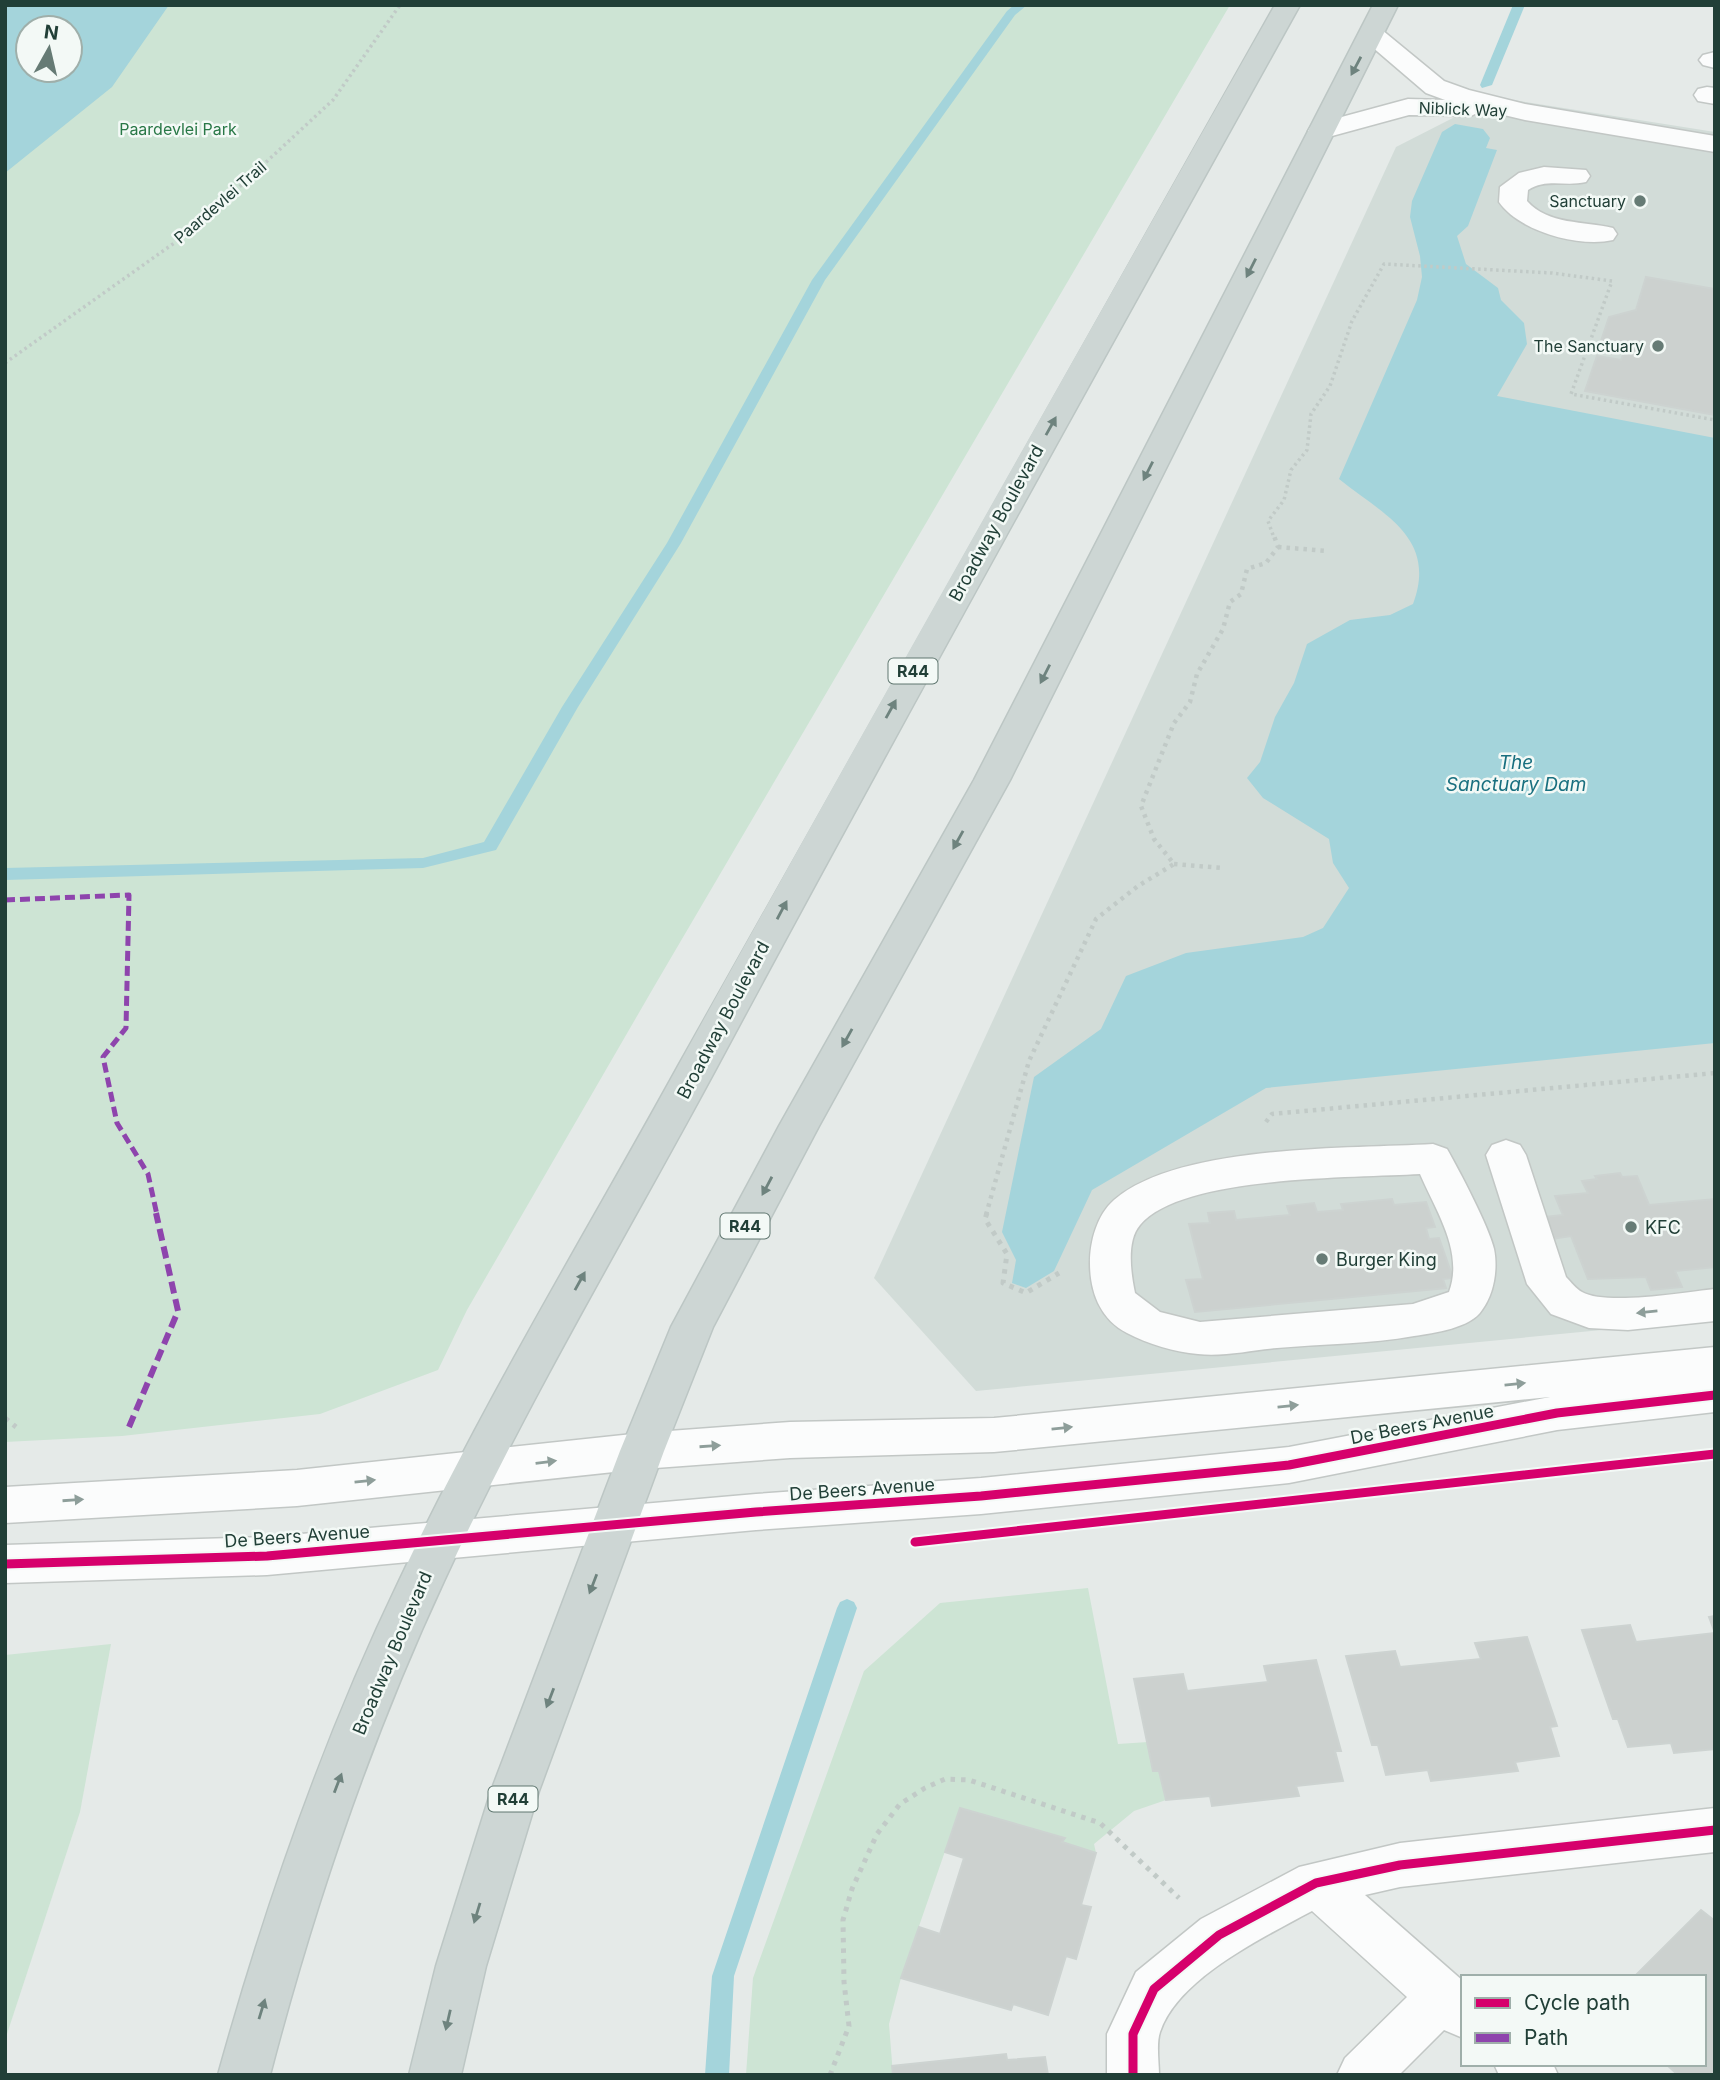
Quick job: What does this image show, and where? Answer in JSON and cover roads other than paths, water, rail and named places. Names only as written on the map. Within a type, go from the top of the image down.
[{"type":"main road","name":"Broadway Boulevard","points":[[244,2075],[313,1846],[388,1654],[442,1541],[891,709],[1288,5]]},
{"type":"main road","name":"R44","points":[[435,2075],[461,1966],[515,1791],[642,1451],[692,1327],[799,1126],[992,780],[1386,5]]},
{"type":"street","name":"Niblick Way","points":[[1373,35],[1435,87],[1460,96],[1525,112],[1715,144]]},
{"type":"street","name":"Niblick Way","points":[[1321,131],[1408,107],[1525,112]]},
{"type":"street","points":[[1576,176],[1546,174],[1521,181],[1514,187],[1513,202],[1518,210],[1541,222],[1603,234]]},
{"type":"street","points":[[1506,1155],[1548,1284],[1566,1303],[1589,1312],[1628,1314],[1715,1305]]},
{"type":"street","points":[[1433,1159],[1473,1248],[1474,1280],[1466,1302],[1448,1312],[1413,1320],[1200,1338],[1165,1332],[1130,1316],[1113,1289],[1109,1247],[1126,1212],[1154,1191],[1186,1181],[1251,1171],[1433,1159]]},
{"type":"street","name":"De Beers Avenue","points":[[5,1505],[297,1488],[642,1451],[790,1440],[994,1435],[1715,1364]]},
{"type":"street","name":"De Beers Avenue","points":[[5,1564],[267,1556],[981,1496],[1289,1465],[1557,1413],[1715,1395]]},
{"type":"street","points":[[1133,2075],[1133,2034],[1154,1989],[1219,1935],[1316,1883],[1400,1865],[1715,1830]]},
{"type":"street","points":[[1316,1883],[1453,2005],[1363,2075]]},
{"type":"water","points":[[5,5],[169,5],[112,87],[5,173]]},
{"type":"water","name":"The Sanctuary Dam","points":[[1455,124],[1483,129],[1490,138],[1486,148],[1497,150],[1468,226],[1457,236],[1466,264],[1498,288],[1501,300],[1524,323],[1527,344],[1497,396],[1715,438],[1715,1043],[1266,1088],[1092,1190],[1054,1271],[1026,1288],[1012,1283],[1016,1260],[1002,1232],[1034,1077],[1101,1029],[1126,976],[1186,953],[1303,937],[1323,928],[1349,888],[1333,863],[1329,839],[1263,798],[1247,778],[1260,762],[1275,717],[1294,683],[1307,644],[1350,620],[1390,615],[1413,604],[1419,581],[1418,561],[1412,544],[1388,516],[1339,479],[1417,300],[1422,277],[1420,256],[1410,217],[1412,201],[1442,132]]},
{"type":"waterway","points":[[5,874],[423,863],[490,846],[570,707],[674,543],[819,280],[1011,13],[1021,5]]},
{"type":"waterway","points":[[1486,85],[1519,5]]},
{"type":"waterway","points":[[717,2075],[723,1976],[847,1608]]},
{"type":"place","name":"Sanctuary","points":[[1640,201]]},
{"type":"place","name":"The Sanctuary","points":[[1658,346]]},
{"type":"place","name":"KFC","points":[[1631,1227]]},
{"type":"place","name":"Burger King","points":[[1322,1259]]},
{"type":"park label","name":"Paardevlei Park","points":[[178,129]]}]
